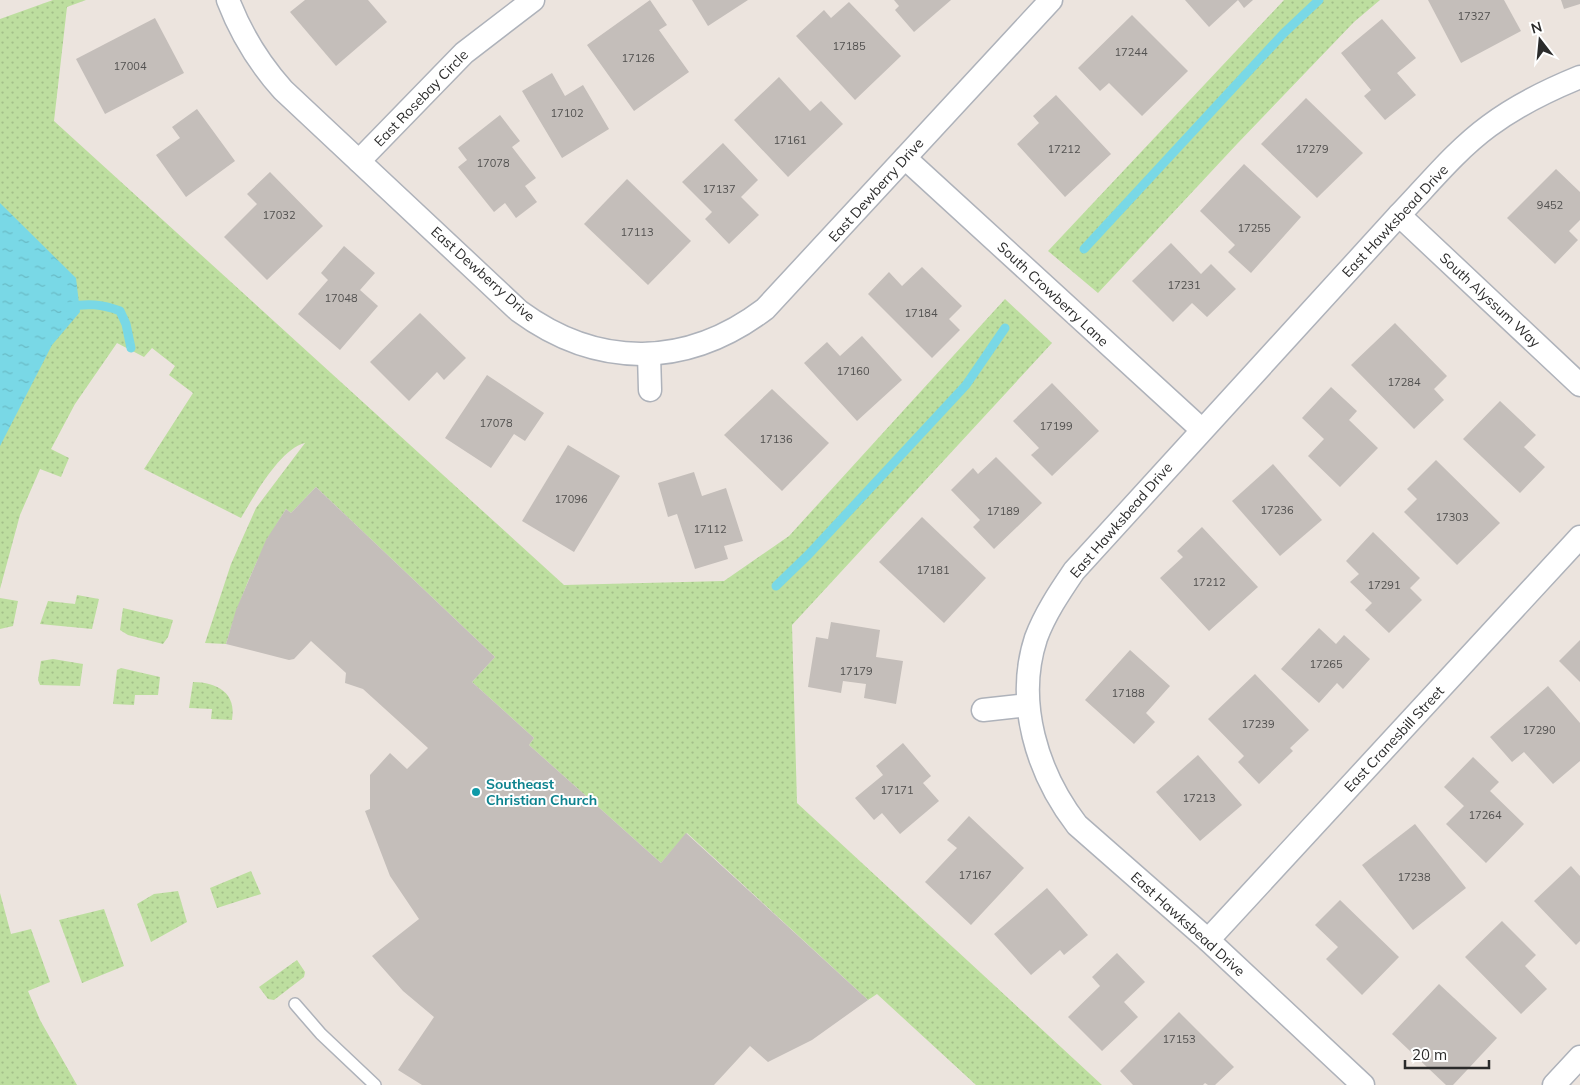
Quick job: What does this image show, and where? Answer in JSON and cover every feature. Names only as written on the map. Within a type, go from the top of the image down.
[{"type":"street","name":"East Dewberry Drive","points":[[228,0],[247,43],[267,72],[283,90],[532,320],[578,343],[614,352],[649,354],[708,342],[739,328],[765,309],[1051,0]]},
{"type":"street","name":"East Rosebay Circle","points":[[359,162],[464,53],[533,0]]},
{"type":"street","name":"East Hawksbead Drive","points":[[1363,1085],[1208,940],[1078,824],[1064,808],[1038,749],[1028,706],[1026,683],[1030,660],[1045,618],[1074,572],[1201,429],[1399,215],[1488,126],[1531,99],[1580,77]]},
{"type":"street","name":"South Crowberry Lane","points":[[905,158],[1201,429]]},
{"type":"street","name":"South Alyssum Way","points":[[1399,215],[1580,385]]},
{"type":"street","points":[[649,354],[650,390]]},
{"type":"street","name":"East Cranesbill Street","points":[[1208,940],[1580,537]]},
{"type":"street","points":[[983,710],[1028,706]]},
{"type":"street","points":[[1554,1085],[1580,1057]]},
{"type":"lane","points":[[295,1004],[320,1034],[375,1085]]},
{"type":"green space","points":[[53,0],[86,0],[67,7],[54,121],[564,585],[724,581],[789,536],[1005,299],[1052,343],[792,625],[797,803],[1102,1085],[976,1085],[877,994],[868,1000],[687,833],[661,863],[529,745],[534,738],[472,682],[495,657],[316,487],[291,513],[286,509],[276,525],[251,574],[226,644],[205,643],[231,564],[256,508],[305,443],[286,454],[268,474],[241,518],[144,469],[193,393],[169,375],[175,366],[152,348],[144,357],[117,343],[75,404],[51,449],[69,458],[61,477],[40,469],[20,515],[0,589],[0,19]]},
{"type":"green space","points":[[1284,0],[1380,0],[1354,22],[1098,293],[1048,251]]},
{"type":"green space","points":[[77,595],[99,599],[92,629],[40,624],[48,601],[75,604]]},
{"type":"green space","points":[[0,598],[18,601],[13,626],[0,629]]},
{"type":"green space","points":[[123,608],[173,620],[168,637],[163,644],[128,635],[120,630]]},
{"type":"green space","points":[[53,659],[83,664],[80,686],[40,685],[38,680],[41,661]]},
{"type":"green space","points":[[121,668],[160,677],[158,695],[135,695],[134,705],[113,704],[117,670]]},
{"type":"green space","points":[[193,682],[210,684],[223,691],[231,703],[233,711],[232,720],[211,719],[212,709],[189,708]]},
{"type":"green space","points":[[251,871],[261,894],[217,908],[210,888]]},
{"type":"green space","points":[[178,891],[187,922],[151,942],[137,904],[154,894]]},
{"type":"green space","points":[[0,893],[11,934],[31,929],[50,982],[28,991],[40,1020],[77,1085],[0,1085]]},
{"type":"green space","points":[[104,909],[124,966],[82,983],[59,920]]},
{"type":"green space","points":[[297,960],[305,972],[304,977],[274,1000],[268,999],[259,987]]},
{"type":"water","points":[[0,203],[76,278],[80,312],[52,345],[0,446]]},
{"type":"building","points":[[305,0],[368,0],[387,22],[336,66],[290,12]]},
{"type":"building","points":[[650,0],[667,25],[659,30],[689,72],[634,111],[587,45]]},
{"type":"building","points":[[692,0],[748,0],[708,26]]},
{"type":"building","points":[[894,0],[951,0],[914,32],[895,10],[899,6]]},
{"type":"building","points":[[1185,0],[1238,0],[1209,27]]},
{"type":"building","points":[[1238,0],[1253,0],[1244,8]]},
{"type":"building","points":[[1428,0],[1504,0],[1521,31],[1461,63]]},
{"type":"building","points":[[1561,0],[1580,0],[1580,4],[1564,9]]},
{"type":"building","points":[[849,2],[901,56],[855,100],[796,36],[824,10],[831,18]]},
{"type":"building","points":[[1132,15],[1188,71],[1142,116],[1109,83],[1100,91],[1078,68]]},
{"type":"building","points":[[155,18],[184,73],[105,114],[76,59]]},
{"type":"building","points":[[1382,19],[1416,58],[1397,73],[1416,95],[1385,120],[1364,96],[1371,90],[1341,53]]},
{"type":"building","points":[[552,73],[565,96],[583,85],[609,129],[562,158],[522,91]]},
{"type":"building","points":[[779,77],[810,111],[821,101],[843,124],[788,177],[734,120]]},
{"type":"building","points":[[1056,95],[1111,154],[1065,197],[1017,144],[1039,123],[1033,116]]},
{"type":"building","points":[[1306,98],[1363,153],[1317,198],[1261,144]]},
{"type":"building","points":[[197,109],[235,161],[186,197],[156,155],[180,138],[172,127]]},
{"type":"building","points":[[500,115],[520,141],[512,147],[536,178],[525,186],[537,202],[516,218],[505,203],[494,212],[458,167],[467,160],[458,148]]},
{"type":"building","points":[[723,143],[758,180],[741,197],[759,215],[729,244],[705,219],[712,212],[682,182]]},
{"type":"building","points":[[1244,164],[1301,217],[1251,273],[1228,252],[1235,245],[1200,211]]},
{"type":"building","points":[[1556,169],[1580,192],[1580,220],[1569,231],[1578,240],[1555,264],[1507,218]]},
{"type":"building","points":[[270,172],[323,226],[267,280],[224,237],[257,204],[247,194]]},
{"type":"building","points":[[627,179],[691,241],[648,285],[584,224]]},
{"type":"building","points":[[1171,243],[1201,274],[1211,264],[1236,289],[1207,317],[1192,303],[1173,322],[1132,281]]},
{"type":"building","points":[[344,246],[375,273],[360,290],[378,306],[340,350],[298,314],[328,280],[321,273]]},
{"type":"building","points":[[922,267],[962,306],[949,319],[960,330],[932,358],[868,294],[889,272],[902,286]]},
{"type":"building","points":[[420,313],[466,358],[444,380],[437,372],[409,401],[370,362]]},
{"type":"building","points":[[1395,323],[1447,376],[1434,389],[1444,400],[1414,429],[1351,365]]},
{"type":"building","points":[[862,336],[902,380],[857,421],[804,363],[827,342],[840,356]]},
{"type":"building","points":[[487,375],[544,413],[525,441],[514,434],[491,468],[445,438]]},
{"type":"building","points":[[1052,383],[1099,431],[1052,476],[1031,455],[1039,448],[1013,421]]},
{"type":"building","points":[[1331,387],[1357,411],[1349,420],[1378,448],[1340,487],[1308,456],[1324,439],[1302,418]]},
{"type":"building","points":[[772,389],[829,443],[782,491],[724,435]]},
{"type":"building","points":[[1500,401],[1536,435],[1524,447],[1545,467],[1520,493],[1463,439]]},
{"type":"building","points":[[568,445],[620,476],[574,552],[522,521]]},
{"type":"building","points":[[996,457],[1042,503],[994,549],[973,527],[980,520],[951,490],[973,468],[978,474]]},
{"type":"building","points":[[1436,460],[1500,523],[1457,565],[1404,512],[1417,499],[1407,489]]},
{"type":"building","points":[[1273,464],[1322,520],[1280,556],[1232,501]]},
{"type":"building","points":[[694,472],[702,496],[726,488],[743,541],[724,546],[728,559],[695,569],[677,514],[668,517],[658,483]]},
{"type":"building","name":"Southeast Christian Church","points":[[316,487],[495,657],[472,682],[534,738],[529,745],[661,863],[686,833],[868,1000],[812,1040],[768,1062],[750,1046],[714,1085],[422,1085],[398,1070],[434,1017],[403,991],[372,956],[419,919],[390,876],[365,811],[370,809],[370,775],[390,753],[407,769],[428,748],[363,689],[345,683],[346,673],[311,641],[294,659],[289,660],[226,644],[236,610],[266,540],[286,509],[291,513]]},
{"type":"building","points":[[922,517],[986,578],[944,623],[879,562]]},
{"type":"building","points":[[1202,527],[1258,587],[1209,631],[1160,578],[1183,557],[1177,551]]},
{"type":"building","points":[[1373,532],[1420,578],[1410,588],[1422,600],[1389,633],[1365,610],[1372,603],[1350,582],[1359,574],[1346,561]]},
{"type":"building","points":[[831,622],[880,630],[876,657],[903,661],[896,704],[864,698],[866,684],[843,681],[841,693],[808,687],[816,637],[828,639]]},
{"type":"building","points":[[1319,628],[1336,644],[1344,635],[1370,659],[1343,689],[1337,683],[1319,703],[1281,669]]},
{"type":"building","points":[[1580,640],[1580,682],[1559,661]]},
{"type":"building","points":[[1130,650],[1170,686],[1146,713],[1155,722],[1134,744],[1085,700]]},
{"type":"building","points":[[1255,674],[1309,730],[1290,748],[1293,751],[1259,784],[1238,762],[1244,756],[1208,719]]},
{"type":"building","points":[[1548,686],[1580,723],[1580,761],[1553,784],[1524,752],[1512,762],[1490,737]]},
{"type":"building","points":[[903,743],[931,776],[923,783],[939,801],[900,834],[882,813],[874,820],[855,798],[883,775],[876,766]]},
{"type":"building","points":[[1198,755],[1242,805],[1200,841],[1156,792]]},
{"type":"building","points":[[1473,757],[1499,782],[1490,791],[1524,824],[1486,863],[1446,824],[1464,806],[1444,787]]},
{"type":"building","points":[[969,816],[1024,868],[971,925],[925,882],[957,848],[947,840]]},
{"type":"building","points":[[1415,824],[1466,888],[1413,930],[1362,865]]},
{"type":"building","points":[[1571,866],[1580,876],[1580,941],[1576,945],[1534,901]]},
{"type":"building","points":[[1047,888],[1088,935],[1064,955],[1060,950],[1031,975],[994,934]]},
{"type":"building","points":[[1340,900],[1399,957],[1362,995],[1326,959],[1338,947],[1315,925]]},
{"type":"building","points":[[1502,921],[1536,955],[1525,966],[1547,989],[1521,1014],[1465,957]]},
{"type":"building","points":[[1117,953],[1145,982],[1124,1002],[1138,1017],[1102,1051],[1068,1017],[1100,986],[1092,977]]},
{"type":"building","points":[[1439,984],[1497,1038],[1453,1085],[1446,1085],[1392,1034]]},
{"type":"building","points":[[1179,1012],[1234,1067],[1215,1085],[1205,1083],[1203,1085],[1133,1085],[1120,1071]]},
{"type":"waterway","points":[[1084,249],[1284,33],[1319,0]]},
{"type":"waterway","points":[[68,307],[94,305],[120,311],[126,324],[131,348]]},
{"type":"waterway","points":[[776,586],[809,554],[966,385],[1005,328]]},
{"type":"place","name":"Southeast Christian Church","points":[[476,792]]}]
